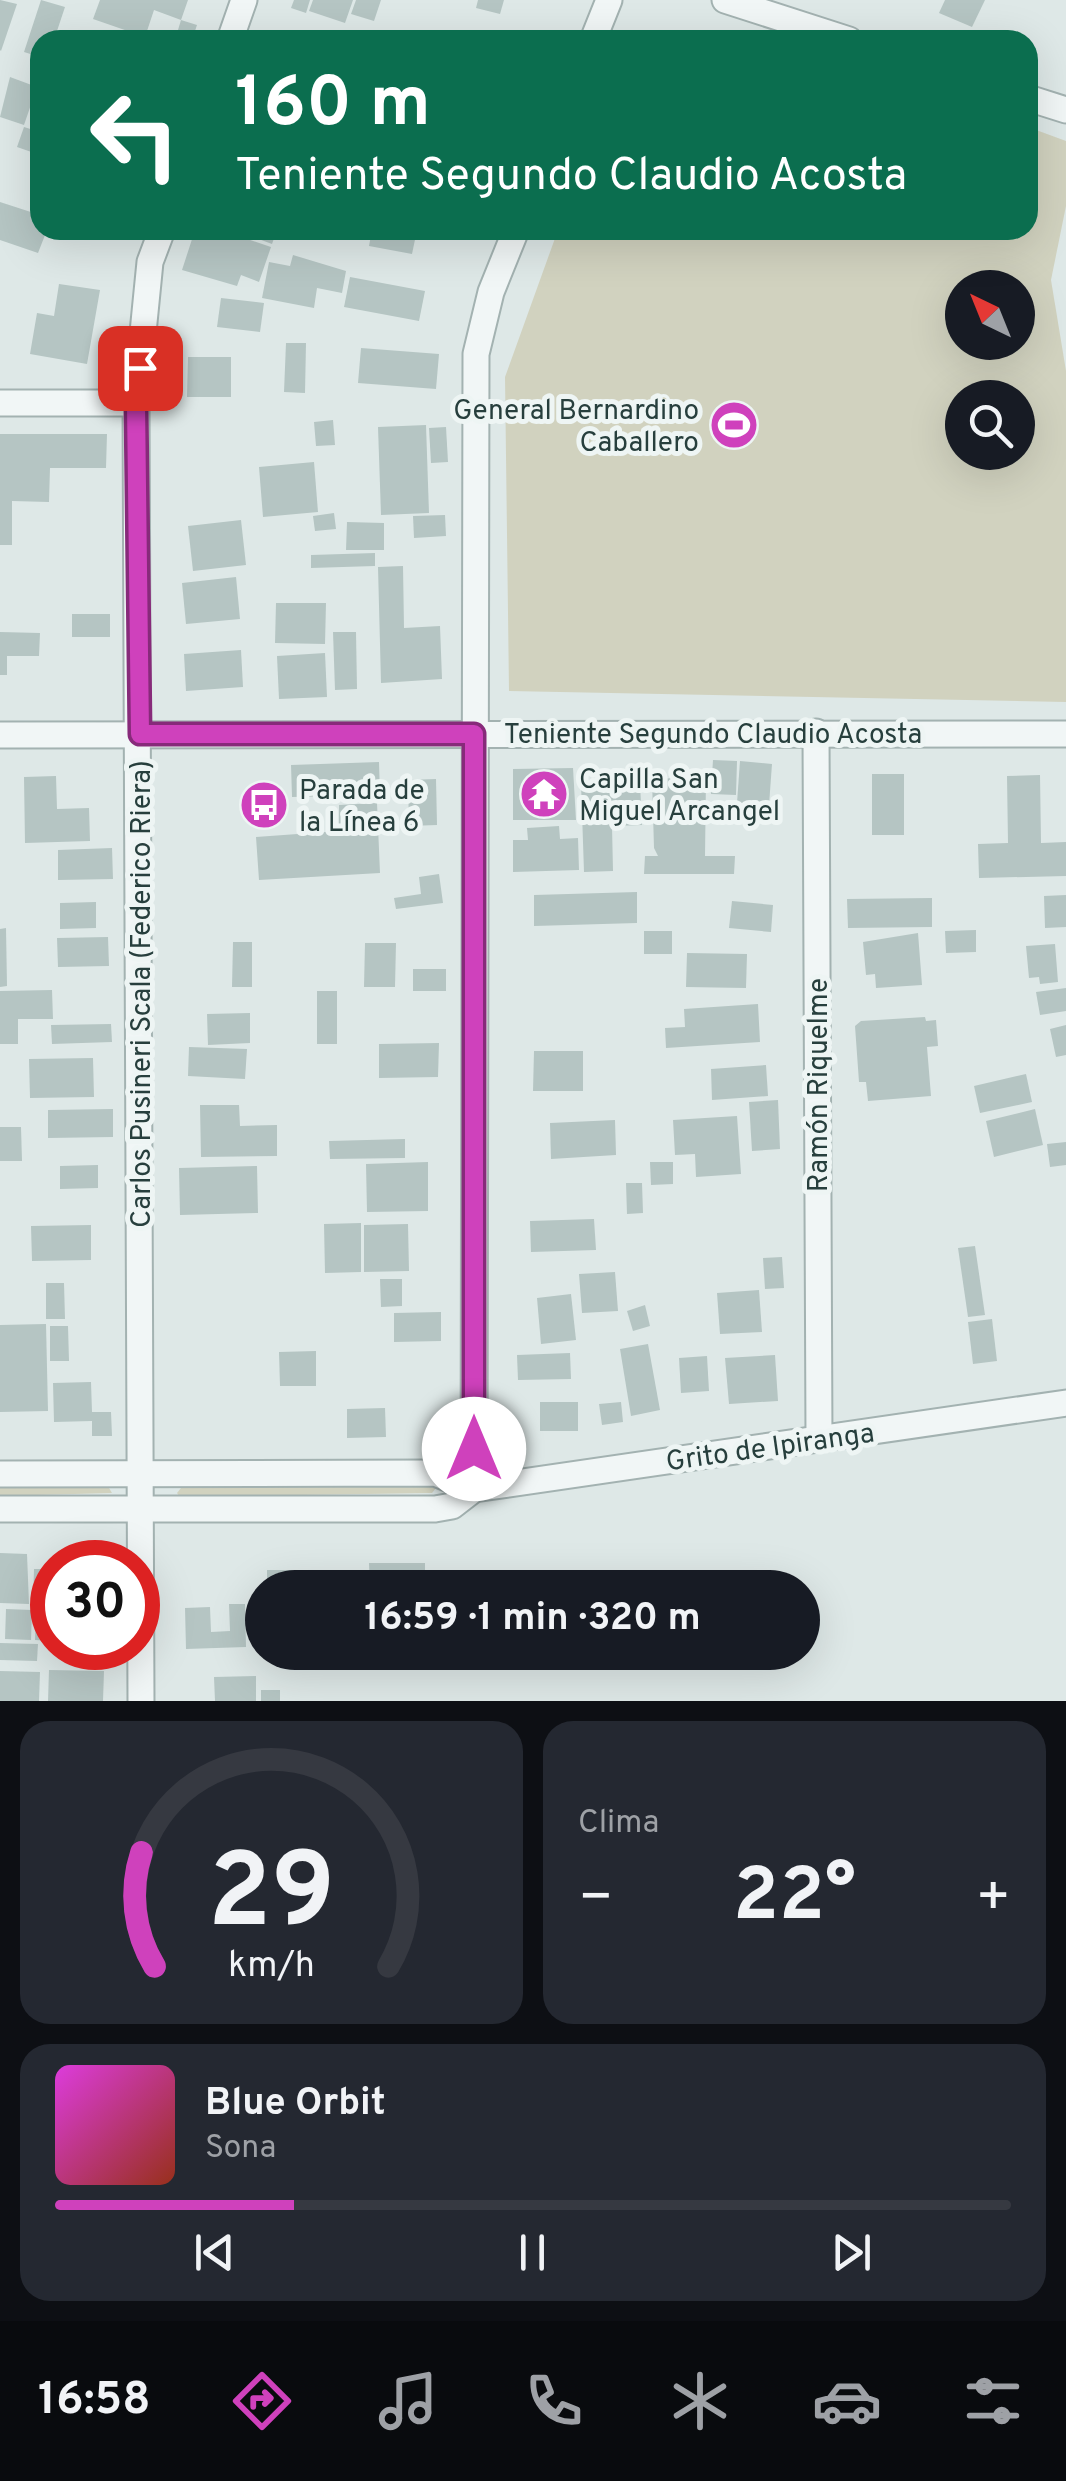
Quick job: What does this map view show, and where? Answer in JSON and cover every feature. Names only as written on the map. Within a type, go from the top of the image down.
[{"type":"street","points":[[234,30],[244,0]]},
{"type":"street","points":[[597,30],[609,0]]},
{"type":"street","points":[[725,0],[818,30]]},
{"type":"street","points":[[1038,101],[1066,110]]},
{"type":"street","name":"Carlos Pusineri Scala (Federico Riera)","points":[[140,1701],[136,404],[150,262],[158,240]]},
{"type":"street","points":[[474,1488],[476,354],[491,292],[512,240]]},
{"type":"street","points":[[0,403],[136,404]]},
{"type":"street","name":"Ramón Riquelme","points":[[816,732],[820,1439]]},
{"type":"street","name":"Teniente Segundo Claudio Acosta","points":[[0,735],[1066,734]]},
{"type":"street","name":"Grito de Ipiranga","points":[[0,1474],[436,1473],[474,1488],[1066,1403]]},
{"type":"street","name":"Grito de Ipiranga","points":[[0,1510],[434,1508],[452,1506],[474,1488]]},
{"type":"green space","name":"General Bernardino Caballero","points":[[1038,131],[1066,141],[1066,206],[1051,280],[1066,371],[1066,702],[509,691],[505,377],[554,240],[1038,240]]},
{"type":"green space","points":[[432,1484],[436,1488],[432,1493],[180,1497],[177,1493],[181,1488]]},
{"type":"green space","points":[[0,1488],[109,1488],[112,1493],[0,1496]]},
{"type":"building","points":[[0,0],[17,4],[1,51],[0,50]]},
{"type":"building","points":[[41,0],[65,7],[57,30],[31,30]]},
{"type":"building","points":[[100,0],[188,0],[181,20],[154,10],[147,30],[125,30],[93,19]]},
{"type":"building","points":[[294,0],[310,0],[306,13],[291,8]]},
{"type":"building","points":[[313,0],[353,0],[345,23],[309,11]]},
{"type":"building","points":[[356,0],[381,0],[374,21],[351,14]]},
{"type":"building","points":[[478,0],[504,0],[500,14],[476,8]]},
{"type":"building","points":[[945,0],[985,0],[972,27],[939,13]]},
{"type":"building","points":[[181,20],[197,25],[195,30],[178,30]]},
{"type":"building","points":[[10,77],[30,84],[30,107],[24,125],[0,117]]},
{"type":"building","points":[[24,127],[30,129],[30,152],[17,147]]},
{"type":"building","points":[[0,202],[30,212],[30,240],[43,240],[38,253],[0,240]]},
{"type":"building","points":[[192,240],[250,240],[271,247],[259,282],[241,275],[237,286],[182,270]]},
{"type":"building","points":[[370,240],[415,240],[412,254],[369,246]]},
{"type":"building","points":[[293,255],[346,271],[342,293],[317,288],[314,308],[262,298],[269,262],[290,266]]},
{"type":"building","points":[[350,277],[425,291],[419,321],[344,307]]},
{"type":"building","points":[[59,284],[100,290],[87,364],[30,354],[37,313],[54,316]]},
{"type":"building","points":[[221,298],[264,303],[260,332],[217,327]]},
{"type":"building","points":[[286,343],[306,343],[305,393],[284,392]]},
{"type":"building","points":[[361,348],[439,354],[436,389],[358,383]]},
{"type":"building","points":[[188,357],[231,357],[231,397],[187,397]]},
{"type":"building","points":[[333,420],[335,445],[316,446],[314,422]]},
{"type":"building","points":[[426,425],[429,513],[381,515],[378,427]]},
{"type":"building","points":[[446,427],[448,462],[431,463],[429,428]]},
{"type":"building","points":[[0,434],[107,434],[106,468],[50,468],[49,502],[12,501],[12,545],[0,545]]},
{"type":"building","points":[[314,462],[318,512],[263,517],[259,467]]},
{"type":"building","points":[[334,513],[336,529],[315,531],[313,516]]},
{"type":"building","points":[[445,515],[446,536],[414,538],[413,516]]},
{"type":"building","points":[[241,520],[246,565],[193,571],[188,526]]},
{"type":"building","points":[[347,522],[384,523],[384,550],[346,550]]},
{"type":"building","points":[[375,553],[375,566],[311,568],[311,555]]},
{"type":"building","points":[[403,566],[404,628],[440,626],[442,679],[381,683],[378,567]]},
{"type":"building","points":[[236,577],[240,619],[186,624],[182,583]]},
{"type":"building","points":[[276,603],[326,603],[325,644],[275,643]]},
{"type":"building","points":[[72,614],[110,614],[110,637],[72,637]]},
{"type":"building","points":[[0,632],[40,633],[39,656],[7,656],[7,675],[0,675]]},
{"type":"building","points":[[333,632],[356,632],[357,689],[335,690]]},
{"type":"building","points":[[241,650],[243,687],[186,691],[184,654]]},
{"type":"building","points":[[325,653],[327,697],[279,699],[277,656]]},
{"type":"building","points":[[713,760],[737,761],[736,795],[711,794]]},
{"type":"building","points":[[740,761],[772,764],[769,805],[737,803]]},
{"type":"building","points":[[379,762],[380,795],[292,797],[291,765]]},
{"type":"building","name":"Capilla San Miguel Arcangel","points":[[573,768],[576,820],[513,820],[513,769]]},
{"type":"building","points":[[872,774],[904,774],[904,835],[872,835]]},
{"type":"building","points":[[1040,775],[1041,843],[1066,842],[1066,876],[979,878],[978,844],[1008,843],[1007,776]]},
{"type":"building","points":[[56,776],[57,809],[89,808],[90,841],[25,843],[24,777]]},
{"type":"building","points":[[706,777],[705,856],[735,856],[734,874],[644,874],[645,856],[658,856],[654,848],[652,779]]},
{"type":"building","points":[[436,779],[437,825],[409,826],[408,780]]},
{"type":"building","points":[[581,783],[640,783],[642,825],[612,826],[613,871],[584,872]]},
{"type":"building","points":[[377,803],[380,873],[259,880],[256,837],[339,831],[339,805]]},
{"type":"building","points":[[559,826],[560,839],[578,838],[579,870],[513,872],[513,840],[528,840],[527,828]]},
{"type":"building","points":[[112,848],[113,879],[58,880],[58,850]]},
{"type":"building","points":[[439,874],[443,903],[396,909],[394,898],[421,894],[419,877]]},
{"type":"building","points":[[637,892],[637,923],[534,926],[534,895]]},
{"type":"building","points":[[1066,895],[1066,927],[1045,928],[1044,896]]},
{"type":"building","points":[[932,898],[932,927],[848,928],[847,899]]},
{"type":"building","points":[[732,901],[773,905],[771,932],[729,928]]},
{"type":"building","points":[[96,902],[96,928],[60,929],[60,903]]},
{"type":"building","points":[[6,928],[7,986],[0,987],[0,929]]},
{"type":"building","points":[[976,930],[976,952],[946,953],[945,931]]},
{"type":"building","points":[[644,931],[672,931],[672,954],[644,954]]},
{"type":"building","points":[[918,933],[922,985],[876,988],[875,974],[866,975],[863,942]]},
{"type":"building","points":[[108,937],[109,966],[58,967],[57,938]]},
{"type":"building","points":[[233,942],[252,942],[252,987],[232,987]]},
{"type":"building","points":[[365,943],[396,943],[395,987],[364,987]]},
{"type":"building","points":[[1055,944],[1058,982],[1040,984],[1039,977],[1029,978],[1026,946]]},
{"type":"building","points":[[687,953],[747,954],[746,988],[686,987]]},
{"type":"building","points":[[413,969],[446,969],[446,991],[413,991]]},
{"type":"building","points":[[1066,988],[1066,1011],[1040,1015],[1036,992]]},
{"type":"building","points":[[52,990],[53,1019],[18,1019],[18,1044],[0,1044],[0,991]]},
{"type":"building","points":[[317,991],[337,991],[337,1044],[317,1044]]},
{"type":"building","points":[[758,1004],[760,1042],[666,1048],[665,1028],[685,1027],[684,1009]]},
{"type":"building","points":[[250,1013],[250,1043],[208,1045],[207,1014]]},
{"type":"building","points":[[925,1017],[926,1021],[936,1020],[938,1046],[927,1047],[931,1096],[868,1101],[866,1082],[859,1082],[855,1026],[861,1021]]},
{"type":"building","points":[[111,1024],[112,1042],[52,1044],[51,1025]]},
{"type":"building","points":[[1066,1025],[1066,1055],[1056,1057],[1050,1029]]},
{"type":"building","points":[[439,1043],[438,1077],[379,1078],[379,1044]]},
{"type":"building","points":[[189,1047],[247,1049],[245,1079],[188,1076]]},
{"type":"building","points":[[534,1051],[583,1051],[583,1091],[533,1091]]},
{"type":"building","points":[[93,1058],[94,1097],[30,1098],[29,1059]]},
{"type":"building","points":[[766,1065],[768,1096],[712,1100],[711,1069]]},
{"type":"building","points":[[1026,1074],[1032,1102],[980,1113],[974,1086]]},
{"type":"building","points":[[778,1100],[780,1149],[752,1151],[749,1102]]},
{"type":"building","points":[[200,1105],[239,1105],[240,1126],[277,1125],[277,1156],[201,1157]]},
{"type":"building","points":[[113,1109],[113,1137],[48,1138],[48,1110]]},
{"type":"building","points":[[1035,1109],[1043,1145],[994,1157],[986,1121]]},
{"type":"building","points":[[737,1116],[741,1174],[696,1177],[695,1154],[675,1155],[673,1120]]},
{"type":"building","points":[[615,1120],[616,1155],[551,1159],[550,1123]]},
{"type":"building","points":[[0,1127],[21,1127],[22,1161],[0,1161]]},
{"type":"building","points":[[405,1139],[405,1158],[330,1159],[329,1141]]},
{"type":"building","points":[[1066,1142],[1066,1165],[1050,1167],[1047,1144]]},
{"type":"building","points":[[428,1162],[428,1211],[367,1212],[366,1164]]},
{"type":"building","points":[[650,1162],[673,1162],[673,1184],[651,1185]]},
{"type":"building","points":[[98,1165],[98,1188],[60,1189],[60,1166]]},
{"type":"building","points":[[257,1166],[258,1213],[180,1215],[179,1168]]},
{"type":"building","points":[[626,1183],[642,1183],[643,1213],[627,1214]]},
{"type":"building","points":[[594,1219],[596,1250],[531,1252],[530,1221]]},
{"type":"building","points":[[361,1223],[361,1272],[325,1273],[324,1224]]},
{"type":"building","points":[[408,1224],[409,1271],[364,1272],[364,1225]]},
{"type":"building","points":[[91,1225],[91,1260],[32,1261],[31,1226]]},
{"type":"building","points":[[975,1246],[985,1315],[968,1317],[958,1248]]},
{"type":"building","points":[[782,1257],[784,1288],[765,1289],[763,1258]]},
{"type":"building","points":[[615,1272],[618,1311],[582,1313],[579,1274]]},
{"type":"building","points":[[380,1279],[402,1279],[402,1306],[381,1307]]},
{"type":"building","points":[[46,1283],[64,1283],[65,1319],[46,1319]]},
{"type":"building","points":[[759,1290],[762,1332],[720,1334],[717,1293]]},
{"type":"building","points":[[571,1294],[576,1340],[541,1344],[537,1298]]},
{"type":"building","points":[[645,1305],[650,1326],[633,1331],[627,1311]]},
{"type":"building","points":[[441,1312],[441,1341],[394,1342],[394,1313]]},
{"type":"building","points":[[992,1319],[997,1361],[973,1364],[968,1322]]},
{"type":"building","points":[[46,1324],[48,1411],[0,1412],[0,1325]]},
{"type":"building","points":[[50,1326],[68,1326],[69,1361],[50,1361]]},
{"type":"building","points":[[648,1344],[660,1410],[631,1416],[620,1349]]},
{"type":"building","points":[[316,1351],[316,1386],[280,1386],[279,1352]]},
{"type":"building","points":[[570,1353],[571,1379],[518,1380],[517,1355]]},
{"type":"building","points":[[775,1355],[778,1401],[729,1404],[725,1358]]},
{"type":"building","points":[[707,1356],[709,1391],[681,1393],[679,1358]]},
{"type":"building","points":[[91,1382],[92,1412],[111,1412],[112,1436],[92,1436],[92,1421],[54,1422],[53,1383]]},
{"type":"building","points":[[540,1402],[578,1402],[578,1431],[540,1431]]},
{"type":"building","points":[[621,1402],[623,1422],[602,1425],[599,1404]]},
{"type":"building","points":[[385,1408],[386,1437],[347,1438],[347,1409]]},
{"type":"building","points":[[0,1553],[27,1554],[29,1604],[0,1603]]},
{"type":"building","points":[[369,1563],[425,1563],[425,1570],[369,1570]]},
{"type":"building","points":[[229,1604],[245,1604],[245,1647],[186,1649],[185,1608],[210,1607],[211,1632],[230,1631]]},
{"type":"building","points":[[6,1609],[30,1610],[30,1640],[5,1639]]},
{"type":"building","points":[[0,1643],[30,1644],[30,1661],[0,1660]]},
{"type":"building","points":[[49,1670],[104,1671],[103,1701],[48,1701]]},
{"type":"building","points":[[0,1671],[40,1672],[39,1701],[0,1701]]},
{"type":"building","points":[[256,1676],[256,1701],[215,1701],[214,1677]]},
{"type":"building","points":[[261,1690],[280,1690],[280,1701],[261,1701]]},
{"type":"place","name":"General Bernardino Caballero","points":[[734,425]]},
{"type":"place","name":"Capilla San Miguel Arcangel","points":[[544,794]]},
{"type":"place","name":"Parada de la Línea 6","points":[[264,805]]},
{"type":"route","points":[[140,368],[136,404],[140,734],[474,734],[474,1449]]}]
